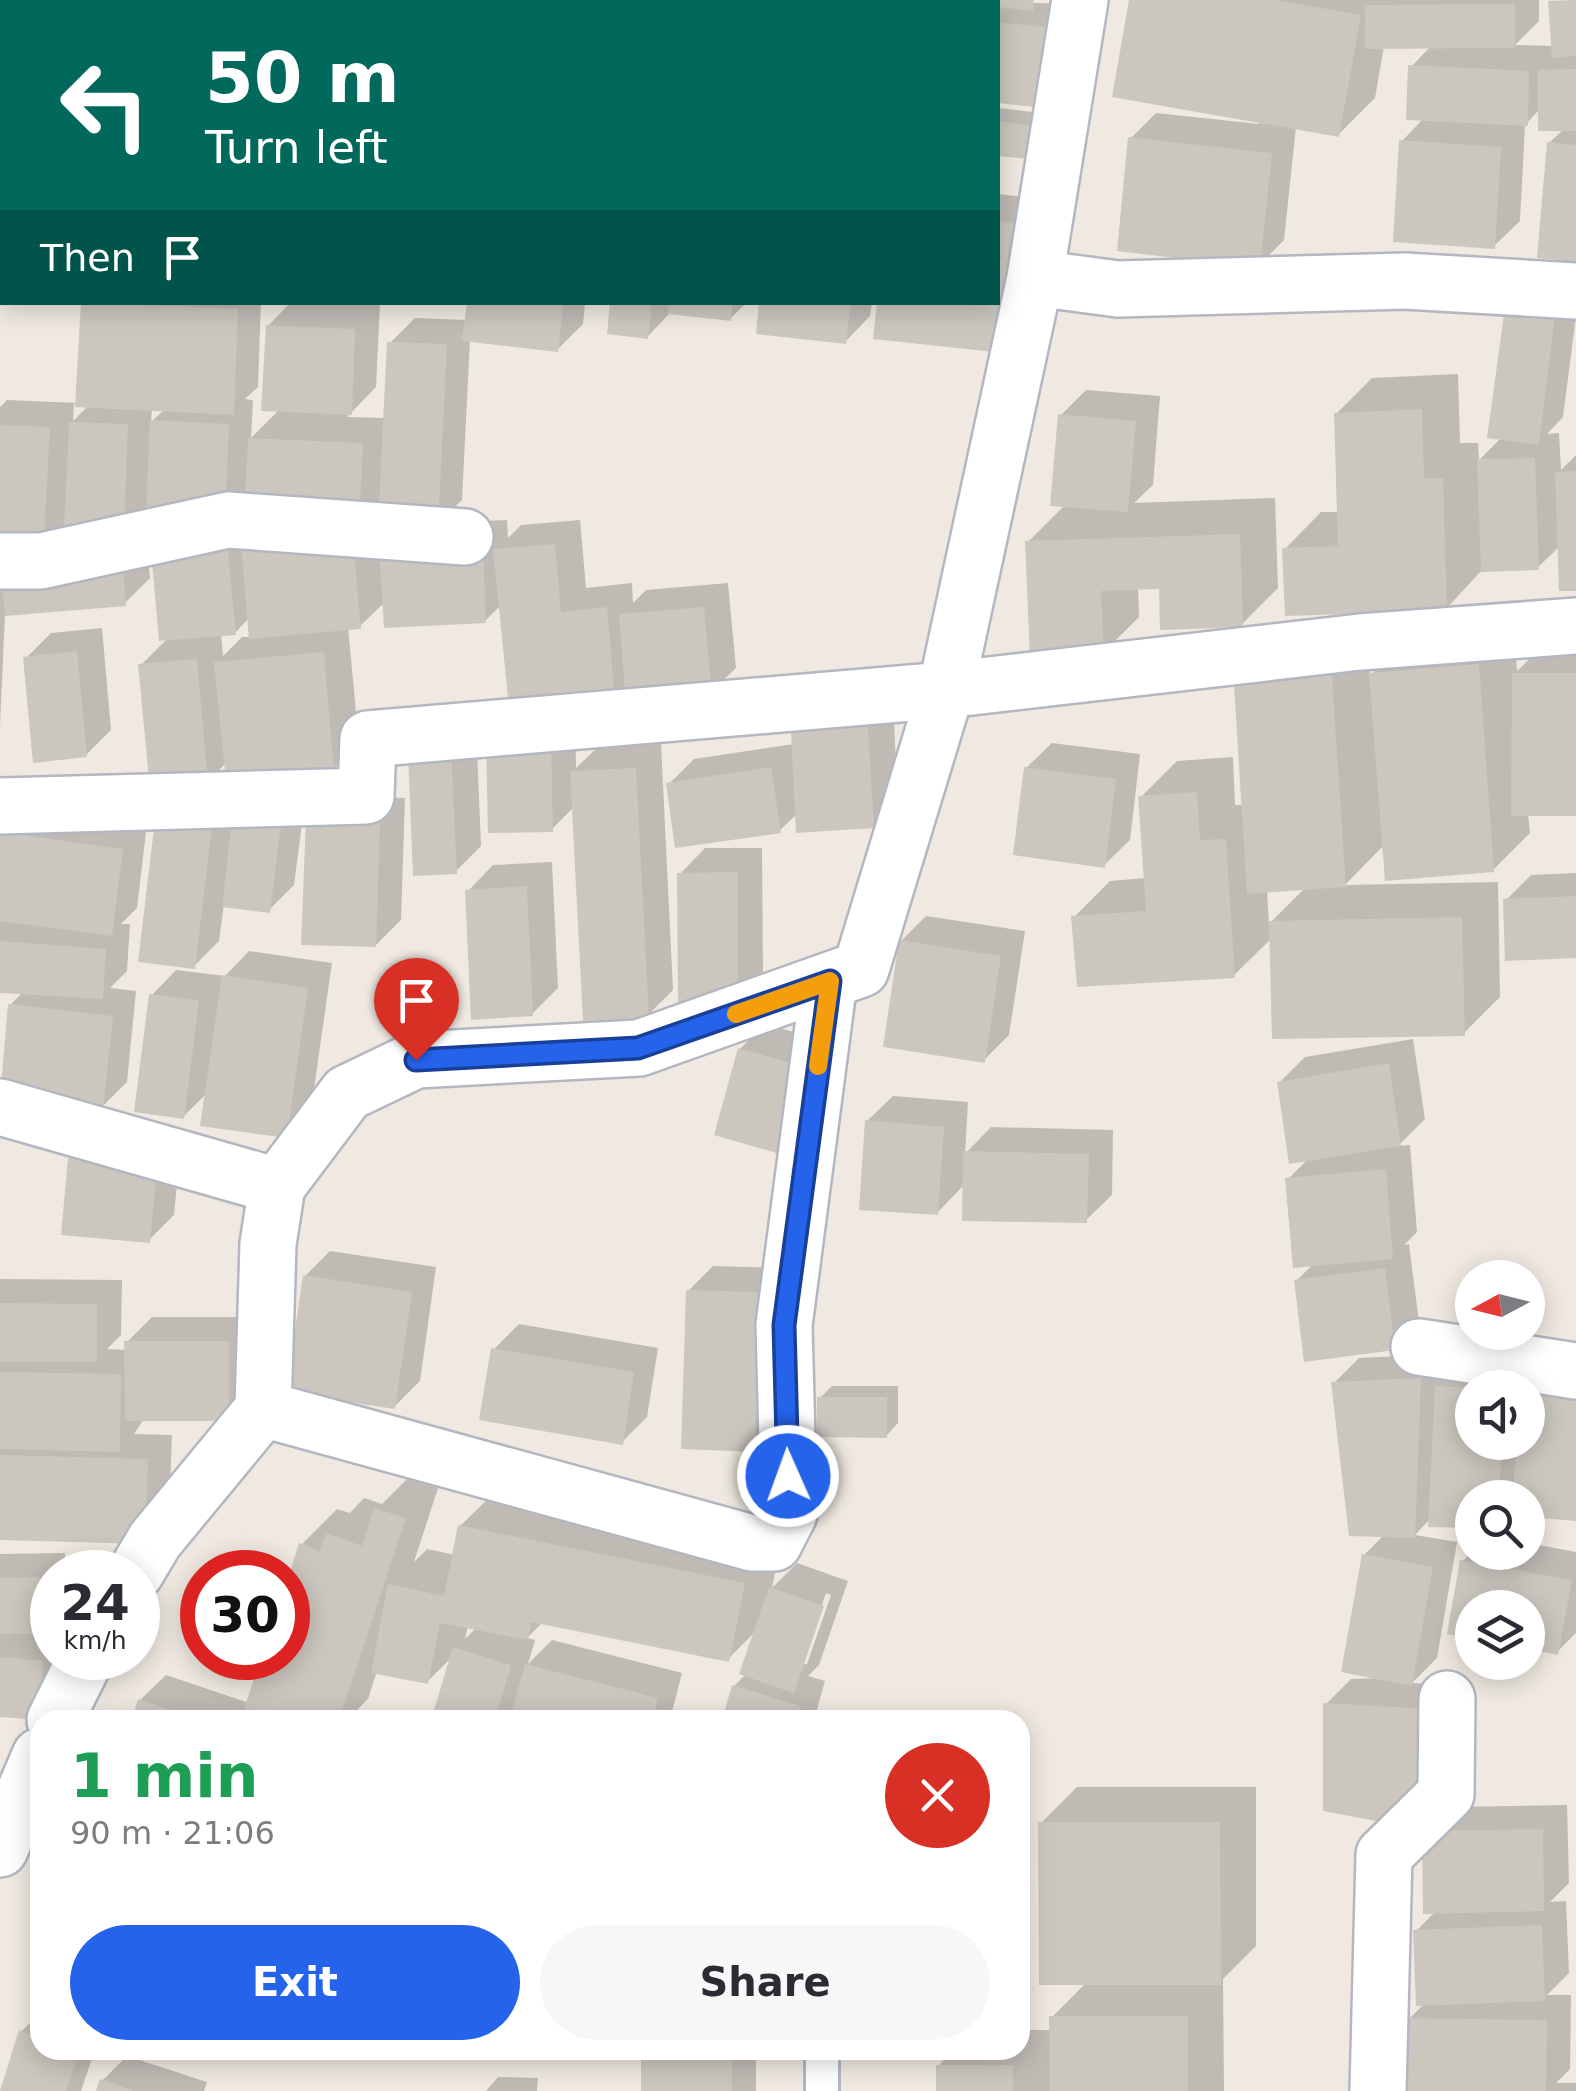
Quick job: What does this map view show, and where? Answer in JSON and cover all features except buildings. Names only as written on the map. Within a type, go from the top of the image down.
[{"type":"street","points":[[150,1550],[263,1409],[268,1244],[276,1186],[347,1093],[416,1060],[638,1048],[862,969],[946,690],[1035,278],[1080,0]]},
{"type":"street","points":[[1035,278],[1118,289],[1404,281],[1576,291]]},
{"type":"street","points":[[0,561],[40,561],[228,520],[465,537]]},
{"type":"street","points":[[0,806],[366,796],[368,739],[946,690],[1360,642],[1576,626]]},
{"type":"street","points":[[263,1409],[752,1543],[774,1543],[790,1514],[784,1325],[830,981]]},
{"type":"street","points":[[0,1107],[276,1186]]},
{"type":"street","points":[[1419,1347],[1576,1370]]},
{"type":"street","points":[[60,1710],[75,1680]]},
{"type":"street","points":[[1378,2091],[1384,1855],[1446,1794],[1447,1699]]},
{"type":"street","points":[[0,1848],[30,1779]]},
{"type":"lane","points":[[822,2060],[822,2091]]},
{"type":"slow traffic","points":[[736,1014],[830,981],[818,1066]]},
{"type":"route","points":[[416,1060],[638,1048],[830,981],[784,1325],[788,1476]]}]
